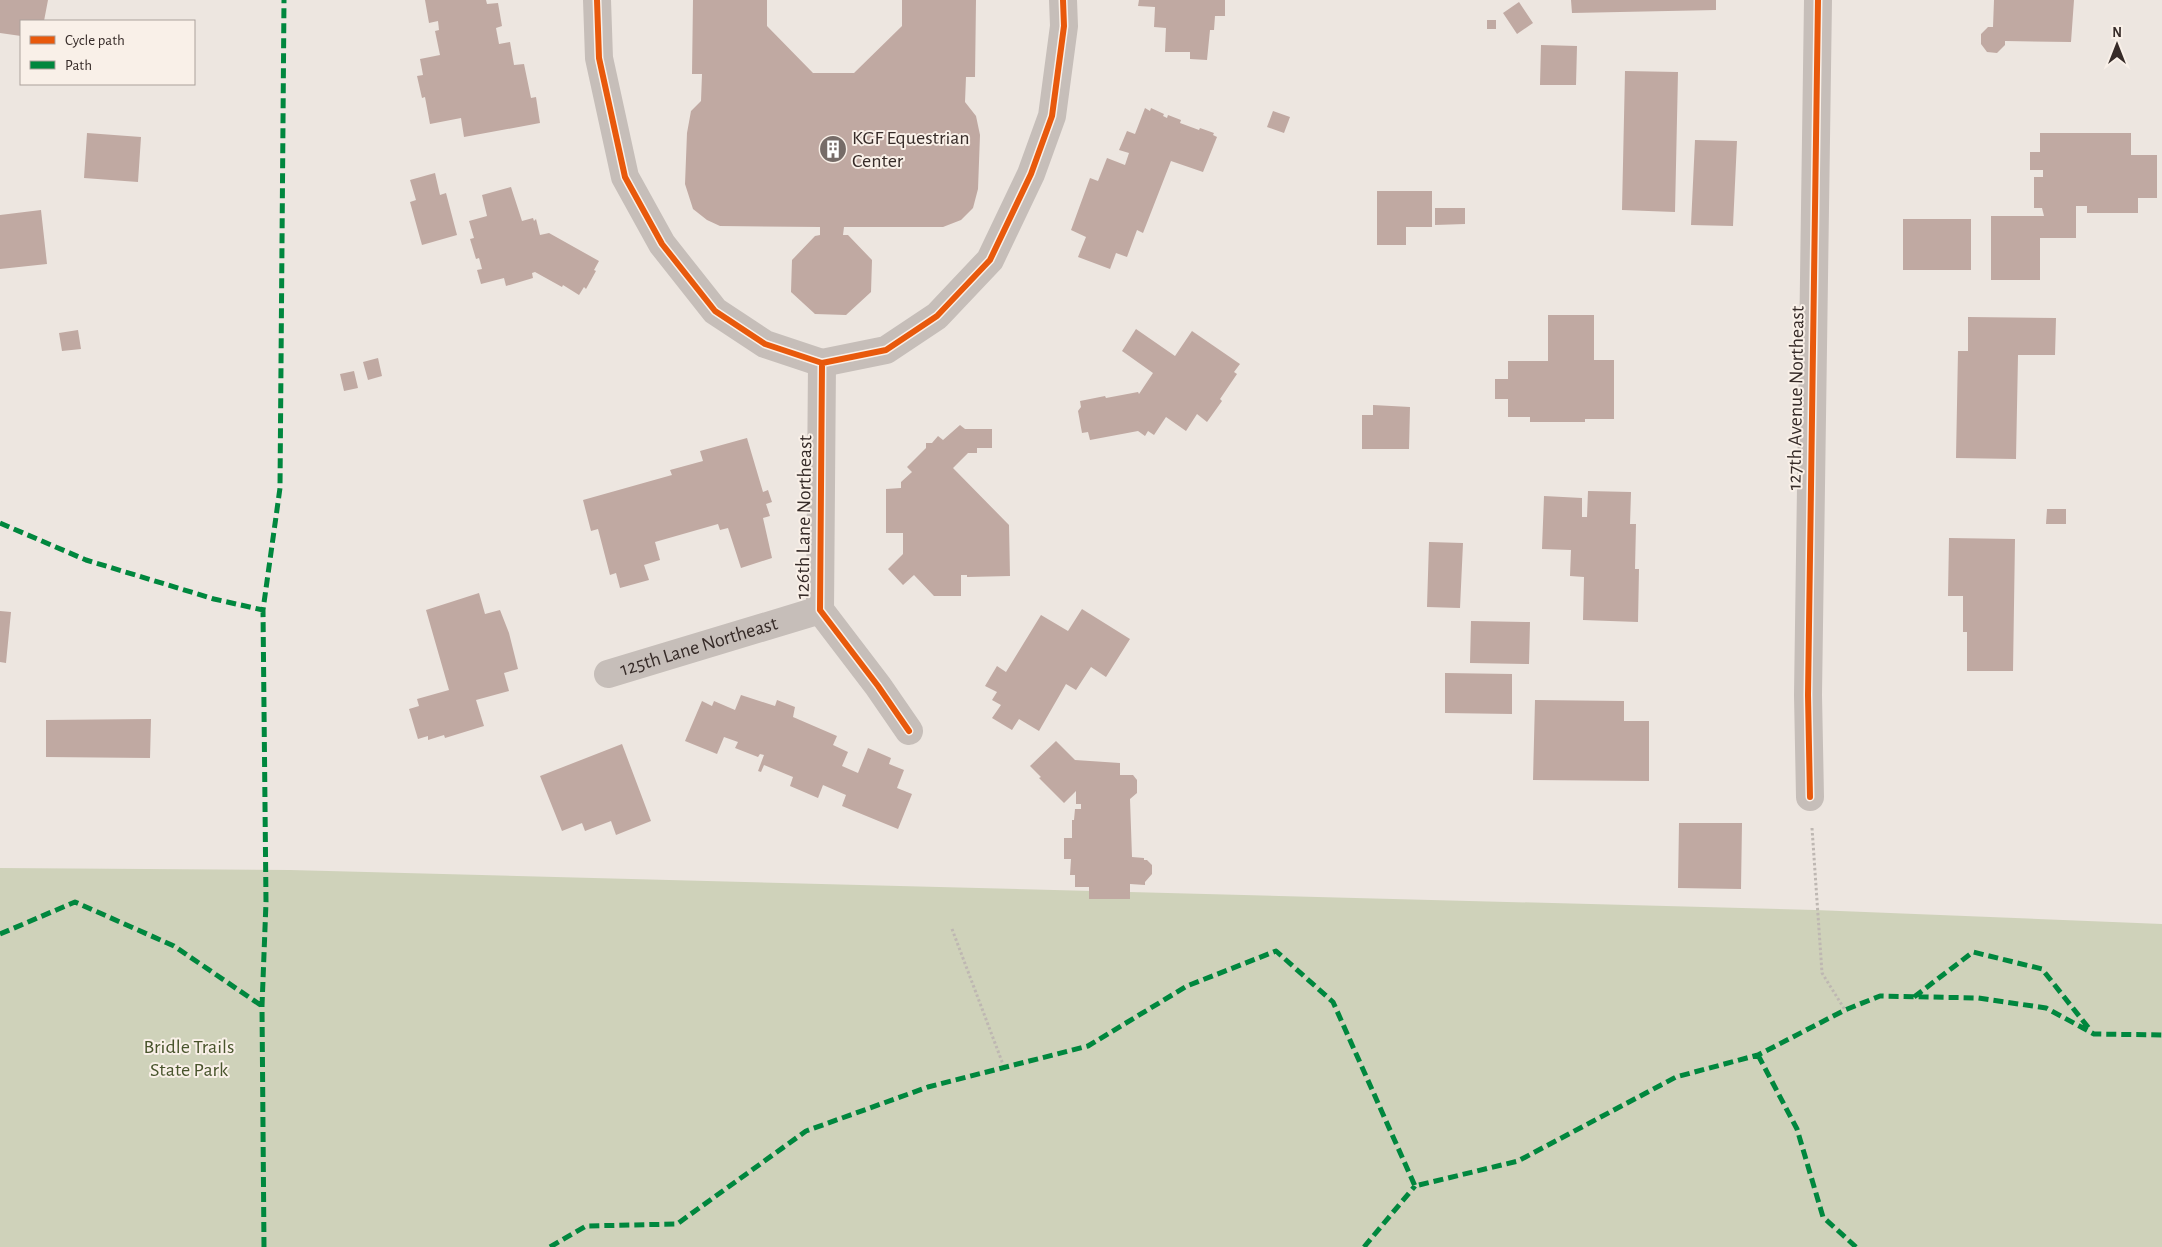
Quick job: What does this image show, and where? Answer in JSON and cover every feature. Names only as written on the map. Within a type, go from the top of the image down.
[{"type":"street","points":[[597,0],[599,58],[626,177],[662,244],[715,311],[766,344],[822,363],[886,350],[936,316],[990,260],[1031,174],[1052,116],[1064,26],[1063,0]]},
{"type":"street","name":"127th Avenue Northeast","points":[[1810,797],[1808,695],[1818,0]]},
{"type":"street","name":"126th Lane Northeast","points":[[822,363],[820,610],[878,686],[909,731]]},
{"type":"street","name":"125th Lane Northeast","points":[[608,674],[820,610]]},
{"type":"path","points":[[1810,797],[1822,973],[1845,1010]]},
{"type":"path","points":[[952,929],[1004,1067]]},
{"type":"green space","name":"Bridle Trails State Park","points":[[0,868],[290,870],[1815,910],[2162,924],[2162,1247],[0,1247]]},
{"type":"building","points":[[0,0],[48,0],[44,20],[20,20],[20,36],[0,33]]},
{"type":"building","points":[[425,0],[486,0],[487,4],[498,3],[502,26],[496,28],[499,44],[510,42],[514,65],[524,64],[531,98],[536,97],[540,123],[464,137],[461,118],[430,124],[425,97],[422,98],[417,76],[423,75],[420,59],[440,55],[435,31],[439,30],[438,21],[429,23]]},
{"type":"building","name":"KGF Equestrian Center","points":[[693,0],[767,0],[767,26],[813,73],[854,73],[902,26],[902,0],[976,0],[975,77],[966,77],[965,102],[976,116],[980,135],[978,189],[973,208],[961,220],[943,227],[844,227],[843,235],[848,235],[872,260],[871,292],[846,315],[815,314],[791,292],[792,260],[815,236],[820,235],[820,227],[720,226],[707,220],[693,209],[685,184],[687,133],[691,111],[701,101],[702,74],[692,74]]},
{"type":"building","points":[[1139,0],[1225,0],[1225,16],[1215,16],[1214,30],[1210,30],[1207,60],[1190,59],[1190,52],[1165,52],[1166,28],[1154,27],[1155,7],[1138,6]]},
{"type":"building","points":[[1571,0],[1716,0],[1716,10],[1572,13]]},
{"type":"building","points":[[1994,0],[2074,0],[2071,42],[2005,41],[2005,45],[1997,53],[1987,52],[1981,44],[1981,34],[1988,27],[1993,27]]},
{"type":"building","points":[[1519,2],[1533,23],[1517,34],[1503,13]]},
{"type":"building","points":[[1487,20],[1496,20],[1496,29],[1487,29]]},
{"type":"building","points":[[1541,45],[1577,46],[1576,85],[1540,85]]},
{"type":"building","points":[[1625,71],[1678,72],[1675,212],[1622,210]]},
{"type":"building","points":[[1145,108],[1150,111],[1151,108],[1164,114],[1163,116],[1167,118],[1168,115],[1181,120],[1180,123],[1199,130],[1200,128],[1214,133],[1213,135],[1217,137],[1203,172],[1171,161],[1143,233],[1137,230],[1127,257],[1116,253],[1110,269],[1078,257],[1086,237],[1071,230],[1090,178],[1098,181],[1107,158],[1125,165],[1129,153],[1119,150],[1127,131],[1135,134]]},
{"type":"building","points":[[1273,111],[1290,117],[1284,133],[1267,127]]},
{"type":"building","points":[[87,133],[141,137],[138,182],[84,178]]},
{"type":"building","points":[[2040,133],[2131,133],[2131,155],[2157,155],[2157,198],[2138,198],[2138,213],[2087,213],[2087,206],[2076,206],[2076,238],[2040,238],[2040,280],[1991,280],[1991,216],[2044,216],[2042,208],[2034,208],[2034,177],[2043,177],[2043,170],[2030,170],[2030,152],[2040,152]]},
{"type":"building","points":[[1695,140],[1737,141],[1733,226],[1691,225]]},
{"type":"building","points":[[435,173],[440,195],[446,193],[457,235],[422,245],[410,202],[416,200],[410,180]]},
{"type":"building","points":[[511,187],[522,221],[533,218],[534,221],[536,219],[540,235],[549,233],[599,261],[586,289],[584,287],[579,295],[535,272],[532,273],[533,278],[506,286],[504,278],[481,284],[477,270],[482,269],[479,258],[476,259],[470,239],[474,238],[469,221],[487,216],[482,195]]},
{"type":"building","points":[[1377,191],[1432,191],[1432,227],[1406,227],[1406,245],[1377,245]]},
{"type":"building","points":[[1435,208],[1465,208],[1465,224],[1435,225]]},
{"type":"building","points":[[41,210],[47,264],[0,269],[0,215]]},
{"type":"building","points":[[1903,219],[1971,219],[1971,270],[1903,270]]},
{"type":"building","points":[[1548,315],[1594,315],[1594,360],[1614,360],[1614,419],[1585,419],[1585,422],[1530,422],[1530,417],[1508,417],[1508,399],[1495,399],[1495,379],[1508,379],[1508,361],[1548,361]]},
{"type":"building","points":[[1968,317],[2056,318],[2055,355],[2018,355],[2016,459],[1956,458],[1958,351],[1968,351]]},
{"type":"building","points":[[1136,329],[1175,356],[1192,331],[1240,364],[1234,372],[1237,374],[1220,399],[1222,401],[1207,422],[1197,414],[1186,431],[1166,417],[1154,435],[1148,431],[1145,436],[1138,431],[1090,440],[1088,432],[1082,433],[1078,411],[1081,407],[1080,401],[1138,392],[1139,394],[1153,373],[1122,351]]},
{"type":"building","points":[[78,330],[81,349],[62,351],[59,333]]},
{"type":"building","points":[[378,358],[382,376],[368,380],[363,362]]},
{"type":"building","points":[[354,371],[358,388],[344,391],[340,374]]},
{"type":"building","points":[[1373,405],[1410,407],[1409,449],[1362,449],[1362,415],[1373,415]]},
{"type":"building","points":[[960,425],[965,429],[992,429],[992,448],[977,448],[977,453],[968,453],[953,468],[1009,525],[1010,576],[967,577],[967,575],[961,575],[961,596],[934,596],[914,575],[903,585],[888,569],[903,554],[903,533],[886,533],[886,489],[901,488],[901,482],[912,472],[907,467],[926,448],[926,443],[932,443],[938,436],[943,440]]},
{"type":"building","points":[[747,438],[763,492],[768,490],[772,502],[766,504],[770,516],[763,518],[772,558],[741,568],[728,528],[720,530],[718,524],[655,542],[660,560],[644,565],[649,580],[620,588],[616,573],[610,575],[598,529],[591,531],[583,500],[672,475],[670,470],[703,461],[700,451]]},
{"type":"building","points":[[1588,491],[1631,492],[1630,524],[1636,524],[1635,569],[1639,569],[1638,622],[1583,620],[1584,577],[1570,576],[1571,550],[1542,549],[1544,496],[1582,498],[1582,517],[1587,517]]},
{"type":"building","points":[[2047,509],[2066,509],[2066,524],[2046,524]]},
{"type":"building","points":[[1949,538],[2015,539],[2013,671],[1967,671],[1967,632],[1963,632],[1963,596],[1948,596]]},
{"type":"building","points":[[1429,542],[1463,543],[1460,608],[1427,607]]},
{"type":"building","points":[[479,593],[485,614],[500,610],[509,633],[518,669],[504,673],[509,691],[476,700],[484,726],[445,738],[444,735],[428,740],[428,736],[418,739],[409,709],[419,706],[417,699],[449,690],[426,610]]},
{"type":"building","points":[[1082,609],[1130,639],[1106,677],[1091,667],[1076,690],[1066,684],[1039,731],[1019,719],[1012,730],[992,718],[1001,705],[992,700],[997,692],[985,686],[997,666],[1006,672],[1041,615],[1068,631]]},
{"type":"building","points":[[0,611],[11,612],[6,663],[0,662]]},
{"type":"building","points":[[1471,621],[1530,622],[1529,664],[1470,663]]},
{"type":"building","points":[[1445,673],[1512,674],[1512,714],[1445,713]]},
{"type":"building","points":[[741,695],[775,706],[777,700],[795,707],[793,717],[837,736],[833,745],[848,752],[842,766],[858,773],[868,748],[891,758],[889,764],[904,770],[897,788],[912,794],[898,829],[842,806],[846,795],[823,785],[818,798],[790,786],[793,777],[764,765],[761,772],[758,771],[764,755],[760,754],[758,757],[735,748],[738,742],[724,737],[717,754],[685,741],[702,701],[712,706],[714,701],[735,710]]},
{"type":"building","points":[[1535,700],[1624,701],[1624,721],[1649,721],[1649,781],[1533,780]]},
{"type":"building","points":[[151,719],[150,758],[46,757],[46,720]]},
{"type":"building","points":[[1056,741],[1075,760],[1120,763],[1120,775],[1133,775],[1137,780],[1137,793],[1130,799],[1132,857],[1147,860],[1152,865],[1152,874],[1145,882],[1145,885],[1130,884],[1130,899],[1089,899],[1089,887],[1075,887],[1075,875],[1070,875],[1071,859],[1064,859],[1064,838],[1072,838],[1072,820],[1074,820],[1075,809],[1081,809],[1081,804],[1076,804],[1076,791],[1064,803],[1030,766]]},
{"type":"building","points":[[622,744],[651,821],[616,835],[611,821],[585,831],[582,823],[562,831],[540,776]]},
{"type":"building","points":[[1679,823],[1742,823],[1741,889],[1678,888]]},
{"type":"marked path","points":[[264,1247],[262,1006],[266,902],[263,610],[280,488],[284,0]]},
{"type":"marked path","points":[[0,523],[86,560],[214,599],[263,610]]},
{"type":"marked path","points":[[0,934],[75,902],[174,946],[262,1006]]},
{"type":"marked path","points":[[550,1247],[586,1226],[677,1224],[806,1131],[928,1087],[1088,1046],[1187,986],[1276,951],[1333,1002],[1415,1186],[1518,1161],[1676,1077],[1758,1055],[1845,1010],[1880,996],[1978,998],[2046,1008],[2094,1034],[2162,1035]]},
{"type":"marked path","points":[[1914,997],[1973,952],[2042,969],[2091,1031]]},
{"type":"marked path","points":[[1758,1055],[1797,1129],[1823,1217],[1856,1247]]},
{"type":"marked path","points":[[1364,1247],[1415,1186]]},
{"type":"cycle path","points":[[597,0],[599,58],[625,177],[662,244],[715,311],[765,344],[822,363],[886,350],[937,316],[990,260],[1031,174],[1052,116],[1064,26],[1063,0]]},
{"type":"cycle path","points":[[1810,797],[1808,695],[1818,0]]},
{"type":"cycle path","points":[[822,363],[820,610],[878,686],[909,731]]},
{"type":"place","name":"KGF Equestrian Center","points":[[833,149]]}]
